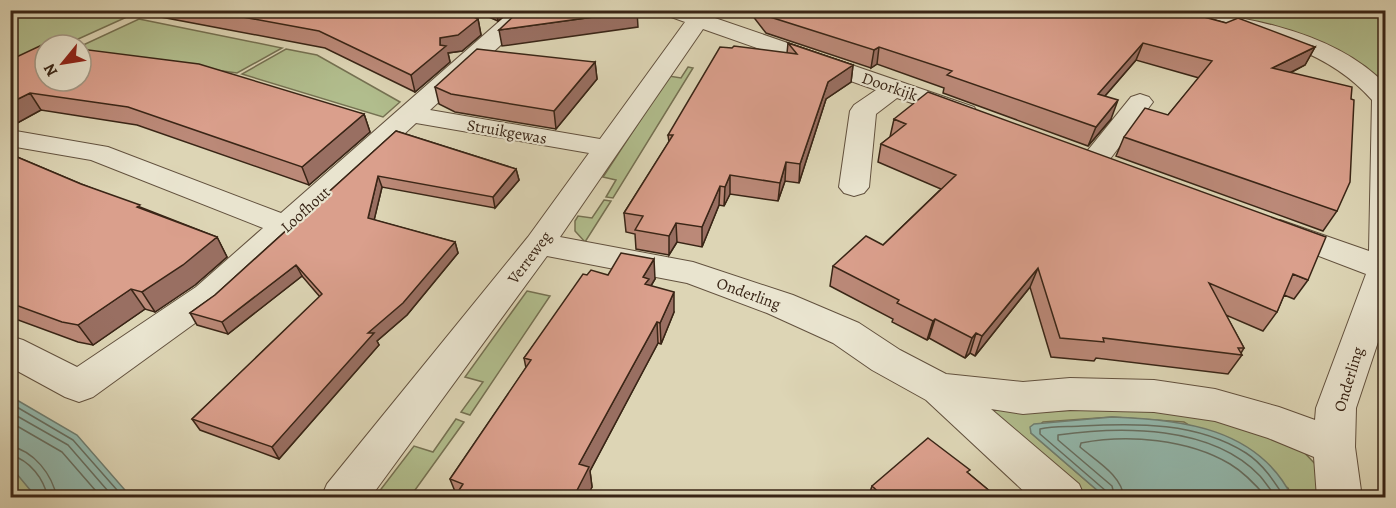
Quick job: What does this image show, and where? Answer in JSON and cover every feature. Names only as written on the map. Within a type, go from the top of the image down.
[{"type":"street","name":"Onderling","points":[[1157,10],[1257,29],[1312,48],[1334,57],[1360,74],[1375,86],[1385,99],[1385,268],[1336,408],[1334,447],[1340,498]]},
{"type":"street","name":"Doorkijk","points":[[692,14],[984,120]]},
{"type":"street","name":"Verreweg","points":[[343,498],[539,244],[692,14]]},
{"type":"street","name":"Loofhout","points":[[10,350],[79,386],[208,296],[408,114],[499,24]]},
{"type":"street","points":[[854,187],[863,111],[896,87]]},
{"type":"street","points":[[1094,160],[1140,102]]},
{"type":"street","name":"Struikgewas","points":[[408,114],[605,148]]},
{"type":"street","points":[[10,138],[98,153],[286,226]]},
{"type":"street","points":[[1255,220],[1385,268]]},
{"type":"street","name":"Onderling","points":[[539,244],[693,273],[771,301],[846,333],[886,360],[940,389],[1063,498]]},
{"type":"street","name":"Onderling","points":[[940,389],[966,390],[1023,398],[1070,394],[1154,396],[1215,405],[1279,424],[1334,447]]},
{"type":"green space","points":[[11,11],[140,11],[91,33],[33,33],[33,53],[11,68]]},
{"type":"green space","points":[[1204,11],[1385,11],[1385,89],[1365,71],[1206,16]]},
{"type":"green space","points":[[139,19],[282,48],[237,73],[93,53],[93,40]]},
{"type":"green space","points":[[286,49],[317,55],[400,102],[383,117],[242,74]]},
{"type":"green space","points":[[688,67],[693,68],[613,198],[606,197],[616,180],[603,177],[669,76],[681,78]]},
{"type":"green space","points":[[604,200],[611,201],[585,242],[575,231],[575,221],[578,216],[592,218]]},
{"type":"green space","points":[[527,291],[550,296],[470,415],[461,412],[483,382],[465,377]]},
{"type":"green space","points":[[973,406],[1042,412],[1124,407],[1203,417],[1239,426],[1301,449],[1318,467],[1324,497],[1292,497],[1288,488],[1184,422],[1112,417],[1043,422],[1031,433],[1105,497],[1078,497]]},
{"type":"green space","points":[[456,419],[464,422],[410,497],[375,497],[414,446],[433,452]]},
{"type":"green space","points":[[10,467],[15,470],[36,497],[11,497]]},
{"type":"water","points":[[10,396],[77,435],[131,497],[36,497],[11,467]]},
{"type":"water","points":[[1112,417],[1190,425],[1238,442],[1259,456],[1277,474],[1292,497],[1105,497],[1031,433],[1030,427],[1034,424]]},
{"type":"building","points":[[205,10],[459,10],[478,19],[458,35],[440,38],[440,45],[446,46],[411,75],[319,31]]},
{"type":"building","points":[[520,10],[637,10],[637,11],[499,30]]},
{"type":"building","points":[[762,10],[1178,10],[1226,23],[1238,18],[1315,47],[1272,68],[1352,87],[1351,99],[1354,100],[1350,182],[1337,211],[1124,137],[1145,108],[1168,115],[1212,61],[1143,43],[1098,94],[1118,100],[1096,127],[947,75],[952,71],[879,47],[874,50],[767,16]]},
{"type":"building","points":[[788,43],[853,65],[828,82],[800,164],[786,162],[780,183],[730,175],[725,187],[720,186],[702,227],[676,223],[669,236],[635,230],[643,216],[624,213],[673,135],[668,135],[720,47],[732,48],[734,46],[797,54]]},
{"type":"building","points":[[33,49],[33,93],[93,93],[93,51],[199,64],[364,114],[302,167],[128,107],[30,93],[10,103],[10,60]]},
{"type":"building","points":[[477,49],[595,62],[554,111],[451,94],[435,87]]},
{"type":"building","points":[[928,92],[1326,237],[1308,280],[1293,274],[1277,312],[1209,283],[1244,348],[1238,348],[1242,355],[1103,338],[1104,342],[1060,338],[1038,268],[982,336],[976,333],[972,338],[935,319],[933,321],[897,303],[899,300],[833,266],[866,236],[883,245],[956,175],[881,144],[906,124],[894,119]]},
{"type":"building","points":[[396,131],[516,169],[493,197],[378,176],[368,218],[455,242],[403,303],[368,333],[374,333],[272,447],[192,419],[322,294],[296,265],[222,322],[190,313],[215,295]]},
{"type":"building","points":[[10,154],[81,184],[140,205],[137,207],[217,237],[183,265],[142,292],[131,289],[78,325],[62,322],[10,303]]},
{"type":"building","points":[[621,253],[654,259],[643,277],[649,279],[645,284],[674,292],[660,323],[657,322],[579,464],[589,467],[573,498],[454,498],[463,484],[450,479],[531,360],[524,358],[583,274],[587,275],[591,270],[608,275]]},
{"type":"building","points":[[928,438],[970,470],[967,472],[998,498],[885,498],[872,486]]}]
